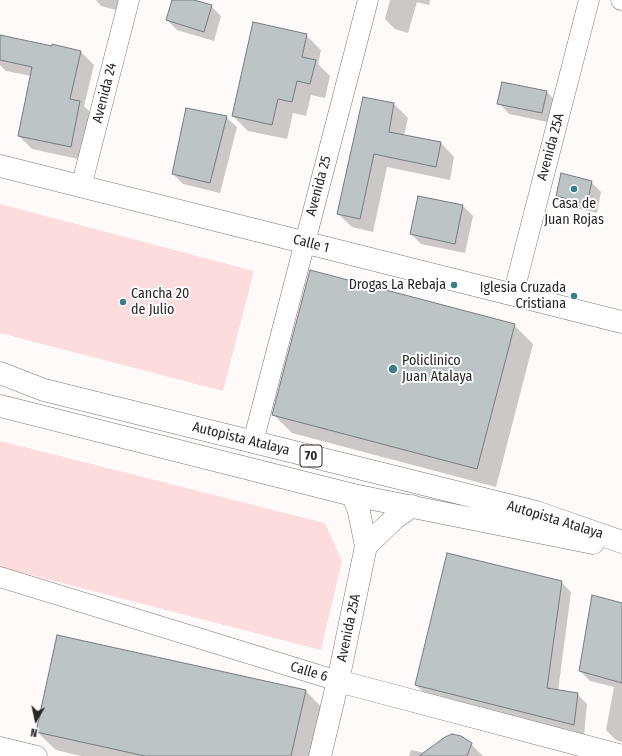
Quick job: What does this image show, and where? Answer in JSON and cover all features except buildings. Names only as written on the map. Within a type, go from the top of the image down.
[{"type":"main road","name":"Calle 1","points":[[0,166],[622,322]]},
{"type":"main road","name":"Autopista Atalaya","points":[[0,373],[44,390],[536,512],[622,542]]},
{"type":"main road","name":"Autopista Atalaya","points":[[0,406],[353,495],[622,549]]},
{"type":"main road","name":"Avenida 25A","points":[[320,756],[338,680],[366,546],[359,512],[353,495]]},
{"type":"main road","points":[[366,546],[380,531],[412,506]]},
{"type":"main road","name":"Calle 6","points":[[338,680],[622,756]]},
{"type":"street","name":"Avenida 24","points":[[81,187],[129,0]]},
{"type":"street","name":"Avenida 25","points":[[253,442],[368,0]]},
{"type":"street","name":"Avenida 25A","points":[[513,294],[589,0]]},
{"type":"street","name":"Calle 6","points":[[0,577],[338,680]]},
{"type":"street","points":[[0,747],[37,756]]},
{"type":"shaded area","name":"Cancha 20 de Julio","points":[[0,204],[254,271],[223,391],[0,333]]},
{"type":"shaded area","points":[[0,441],[325,523],[342,561],[321,650],[0,567]]},
{"type":"place","name":"Casa de Juan Rojas","points":[[574,189]]},
{"type":"place","name":"Drogas La Rebaja","points":[[454,285]]},
{"type":"place","name":"Iglesia Cruzada Cristiana","points":[[574,296]]},
{"type":"place","name":"Cancha 20 de Julio","points":[[123,302]]},
{"type":"place","name":"Policlinico Juan Atalaya","points":[[393,369]]}]
